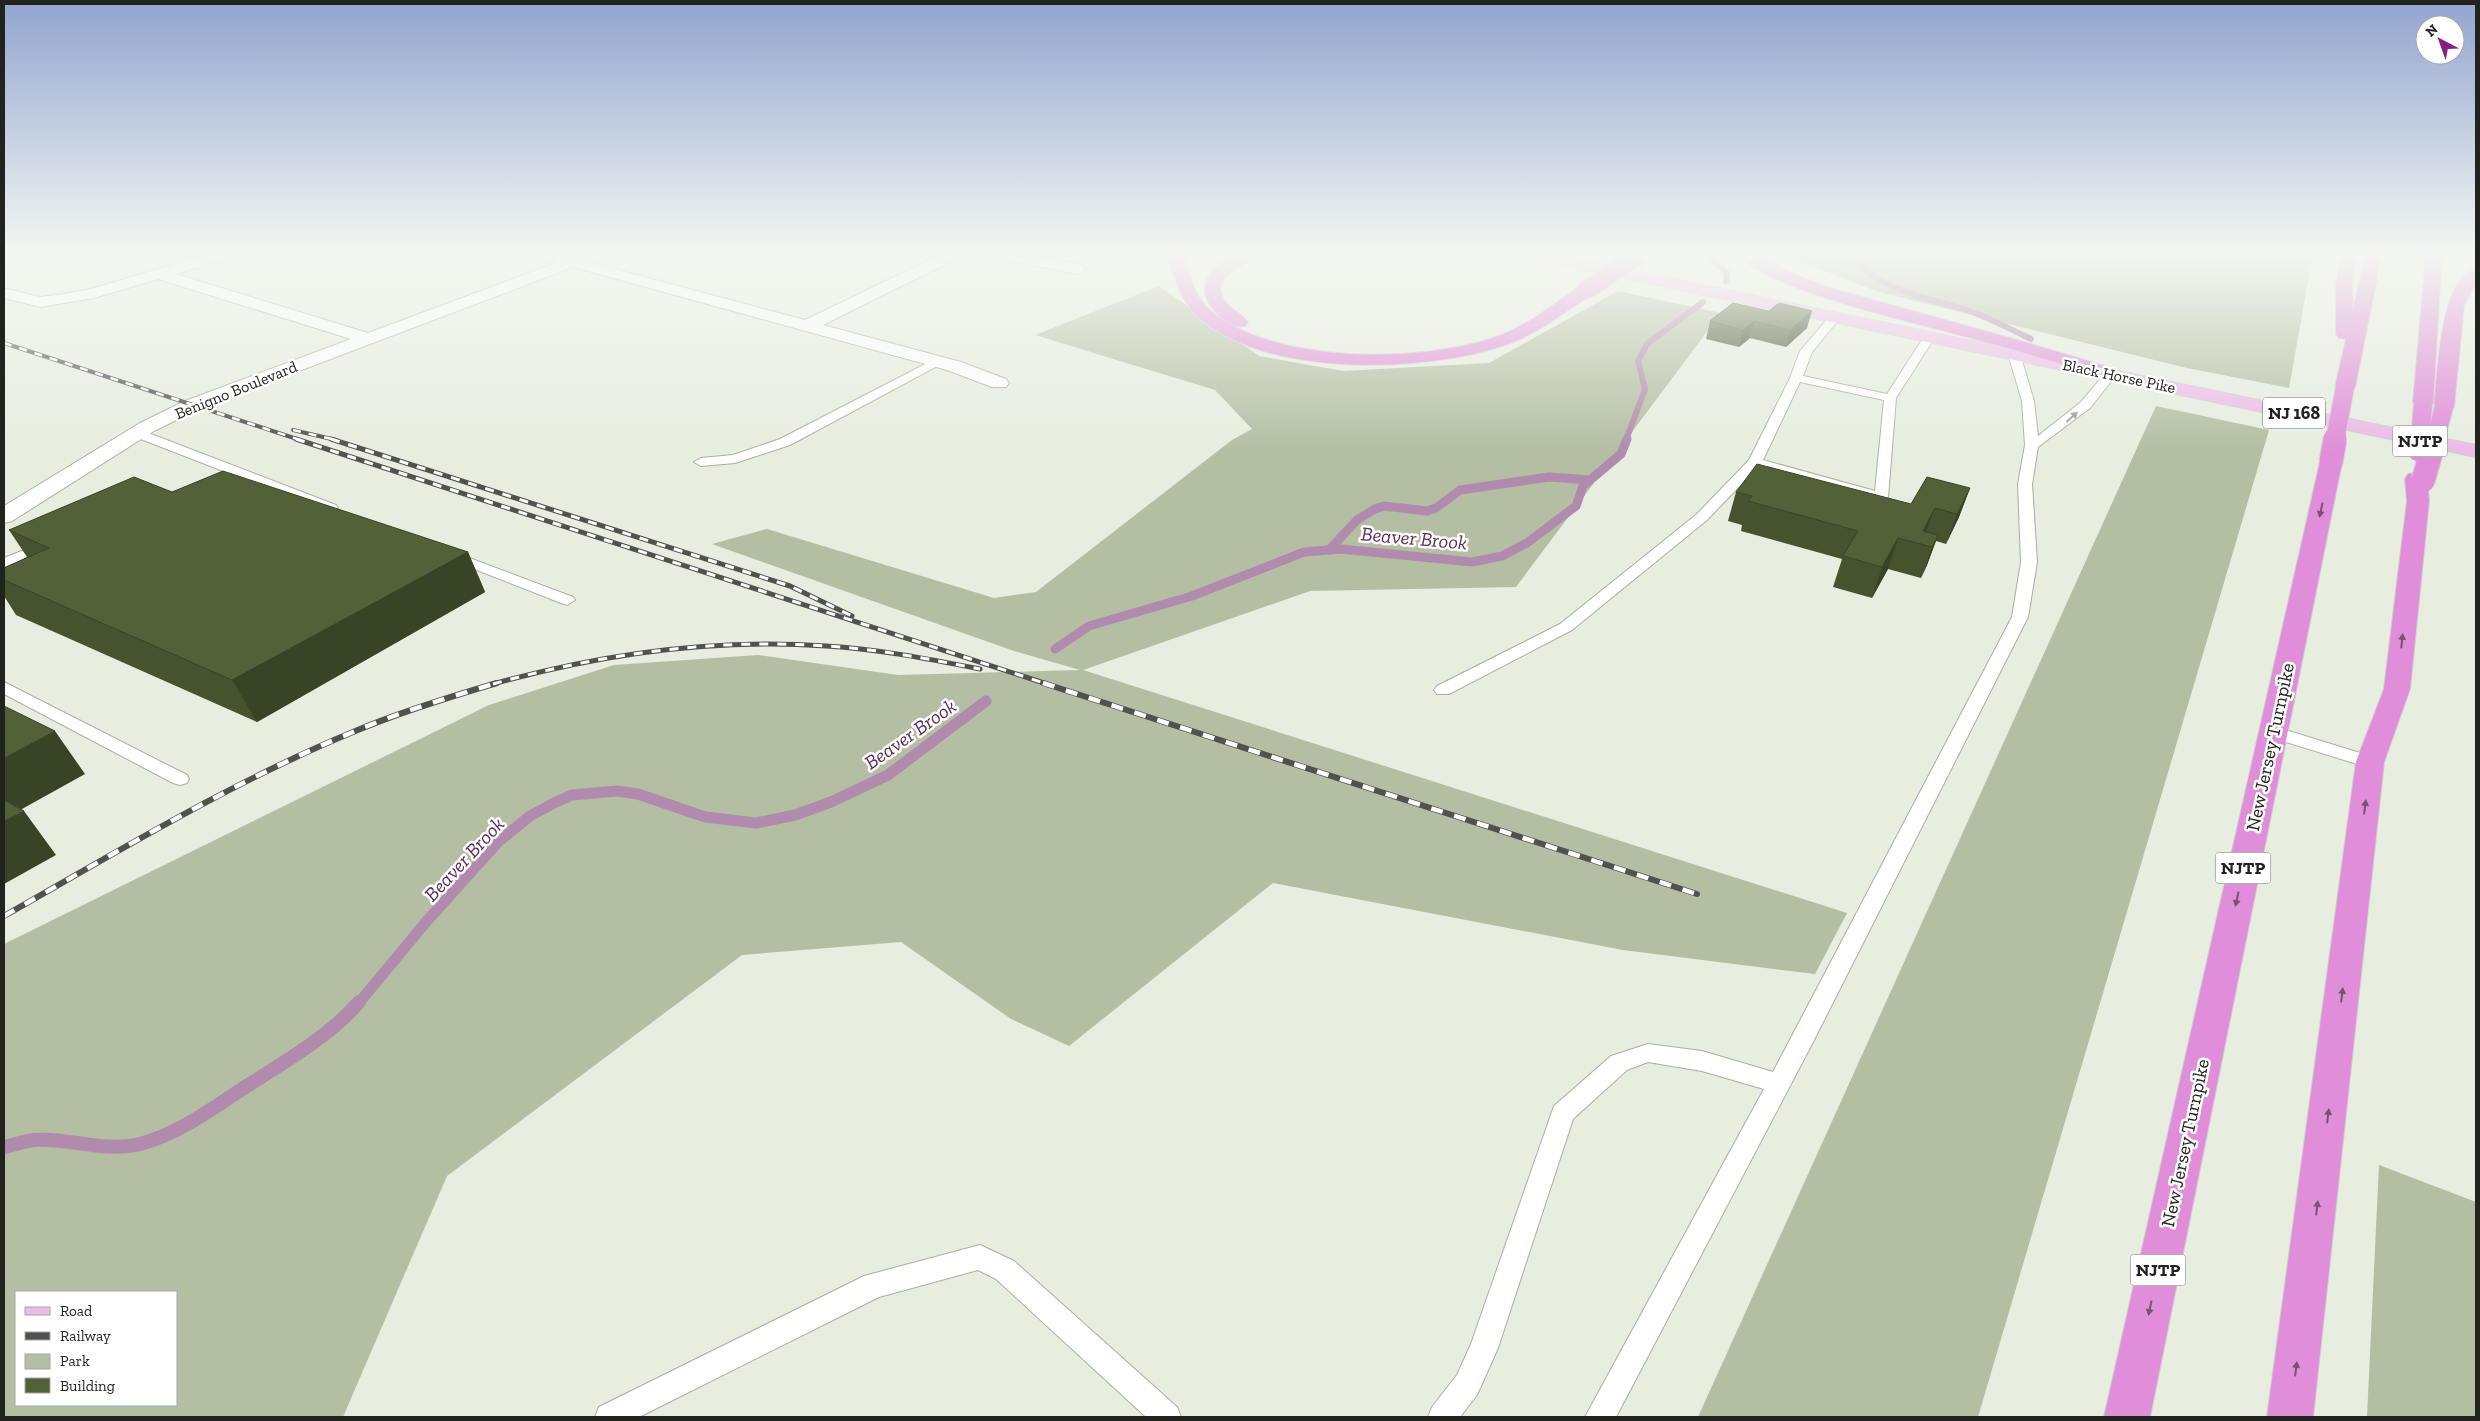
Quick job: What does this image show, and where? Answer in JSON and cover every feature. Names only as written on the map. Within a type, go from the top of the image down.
[{"type":"highway","points":[[1210,319],[1231,332],[1256,342],[1291,351],[1332,358],[1399,360],[1440,356],[1480,347],[1527,329],[1539,319]]},
{"type":"highway","points":[[1235,319],[1254,330],[1288,341],[1328,348],[1395,350],[1466,340],[1520,319]]},
{"type":"highway","points":[[1927,319],[2111,374]]},
{"type":"highway","points":[[2344,319],[2345,387]]},
{"type":"highway","name":"New Jersey Turnpike","points":[[2128,1417],[2360,319]]},
{"type":"highway","name":"NJTP","points":[[2290,1417],[2370,762],[2397,689],[2419,487],[2429,319]]},
{"type":"highway","points":[[2419,487],[2444,407],[2454,319]]},
{"type":"main road","name":"Black Horse Pike","points":[[1846,319],[2476,451]]},
{"type":"street","points":[[307,319],[368,338]]},
{"type":"street","name":"Benigno Boulevard","points":[[4,516],[138,433],[192,405],[418,319]]},
{"type":"street","points":[[777,319],[937,362],[999,383]]},
{"type":"street","points":[[805,327],[821,319]]},
{"type":"lane","points":[[1443,690],[1566,627],[1702,517],[1755,462],[1796,378],[1806,351],[1833,319]]},
{"type":"lane","points":[[1755,462],[1882,497],[1890,398],[1929,337]]},
{"type":"lane","points":[[1600,1417],[1780,1083],[2020,617],[2029,562],[2025,484],[2032,445],[2028,401],[2014,354]]},
{"type":"lane","points":[[701,462],[735,458],[785,442],[937,362]]},
{"type":"lane","points":[[2032,445],[2056,431],[2101,390],[2111,374]]},
{"type":"lane","points":[[1796,378],[1890,398]]},
{"type":"lane","points":[[138,433],[341,512]]},
{"type":"lane","points":[[211,476],[229,468]]},
{"type":"lane","points":[[4,563],[58,540]]},
{"type":"lane","points":[[441,551],[567,600]]},
{"type":"lane","points":[[4,687],[180,779]]},
{"type":"lane","points":[[2273,732],[2370,762]]},
{"type":"lane","points":[[1442,1417],[1468,1385],[1484,1348],[1563,1113],[1619,1063],[1648,1053],[1702,1062],[1780,1083]]},
{"type":"lane","points":[[609,1417],[874,1285],[980,1257],[1006,1270],[1167,1417]]},
{"type":"green space","points":[[1075,319],[1207,319],[1259,356],[1343,371],[1489,363],[1567,319],[1716,319],[1516,587],[1310,591],[1083,670],[1847,913],[1815,974],[1623,950],[1273,883],[1069,1046],[1011,1019],[901,942],[742,955],[447,1176],[343,1417],[4,1417],[4,944],[489,705],[614,665],[758,655],[898,675],[1080,670],[1014,651],[712,544],[767,529],[994,598],[1036,592],[1232,440],[1252,429],[1215,390],[1035,335]]},
{"type":"green space","points":[[1990,319],[2301,319],[2289,388],[2187,368]]},
{"type":"green space","points":[[2156,406],[2269,430],[1978,1417],[1698,1417]]},
{"type":"green space","points":[[2379,1165],[2476,1202],[2476,1417],[2367,1417]]},
{"type":"building","points":[[1712,319],[1802,319],[1790,330],[1754,321],[1743,330],[1710,321]]},
{"type":"building","points":[[1757,464],[1911,504],[1927,477],[1970,488],[1957,514],[1935,508],[1923,531],[1938,535],[1932,547],[1898,538],[1882,567],[1843,556],[1858,531],[1748,501],[1752,496],[1736,492]]},
{"type":"building","points":[[223,471],[468,552],[232,680],[4,580],[4,568],[49,548],[9,530],[134,477],[172,492]]},
{"type":"building","points":[[4,706],[55,731],[4,758]]},
{"type":"building","points":[[4,800],[24,811],[4,821]]},
{"type":"waterway","name":"Beaver Brook","points":[[1626,440],[1645,389],[1638,361],[1647,344],[1680,319]]},
{"type":"waterway","points":[[1990,319],[2031,339]]},
{"type":"waterway","name":"Beaver Brook","points":[[1329,550],[1341,549],[1472,562],[1502,556],[1527,543],[1576,506],[1583,486],[1621,454],[1627,439]]},
{"type":"waterway","points":[[1329,550],[1357,520],[1384,506],[1427,511],[1436,508],[1460,490],[1549,477],[1590,480]]},
{"type":"waterway","name":"Beaver Brook","points":[[1055,649],[1089,626],[1192,596],[1304,552],[1329,550]]},
{"type":"waterway","name":"Beaver Brook","points":[[358,1004],[426,922],[498,842],[530,816],[556,802],[572,795],[617,791],[638,794],[705,817],[756,823],[795,815],[831,802],[888,775],[986,701]]},
{"type":"waterway","name":"Beaver Brook","points":[[4,1147],[34,1140],[113,1147],[126,1146],[140,1144],[169,1134],[293,1057],[335,1026],[359,1002]]},
{"type":"railway","points":[[4,343],[300,440]]},
{"type":"railway","points":[[293,430],[336,440]]},
{"type":"railway","points":[[296,439],[1047,684]]},
{"type":"railway","points":[[331,439],[790,586],[852,616]]},
{"type":"railway","points":[[493,684],[534,673],[616,657],[658,651],[742,644],[784,644],[865,649],[980,669]]},
{"type":"railway","points":[[4,916],[176,818],[308,751],[389,718],[497,683]]},
{"type":"railway","points":[[1043,683],[1697,894]]}]
